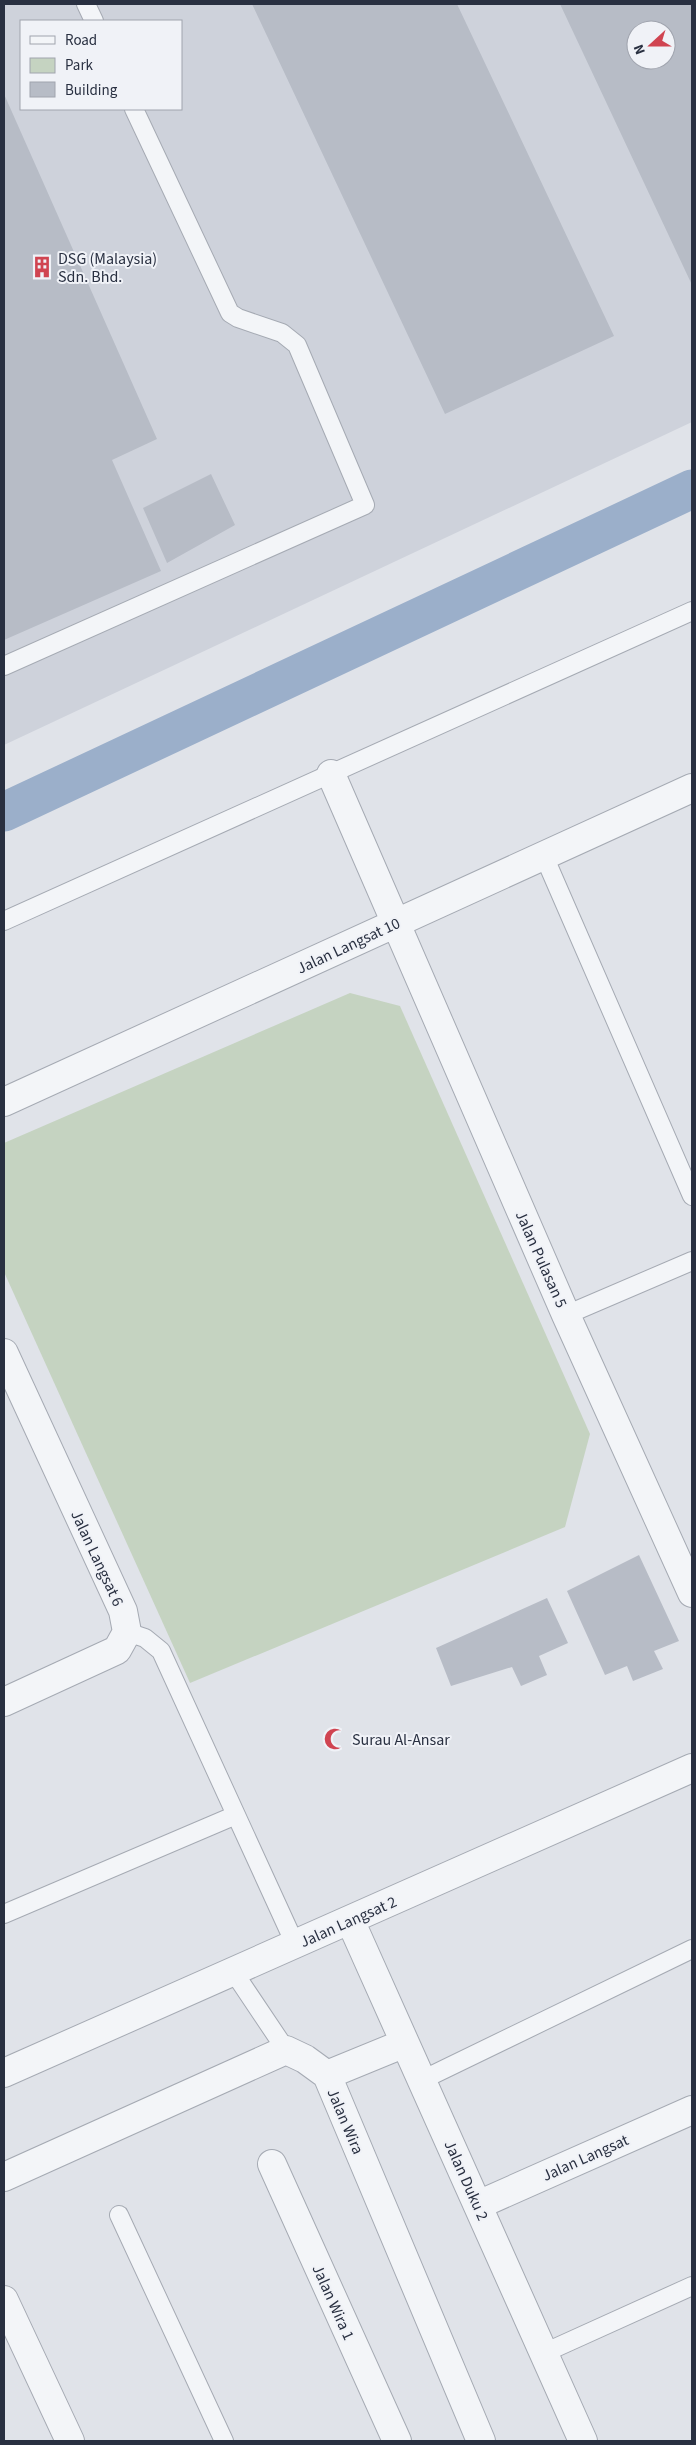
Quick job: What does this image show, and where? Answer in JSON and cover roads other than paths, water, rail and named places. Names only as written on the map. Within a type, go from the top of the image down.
[{"type":"street","name":"Jalan Pulasan 5","points":[[331,774],[566,1315],[692,1593]]},
{"type":"street","name":"Jalan Langsat 10","points":[[4,1102],[544,856],[691,792]]},
{"type":"street","name":"Jalan Langsat 6","points":[[4,1353],[123,1611],[127,1632]]},
{"type":"street","points":[[4,1702],[118,1650],[127,1632]]},
{"type":"street","name":"Jalan Langsat 2","points":[[4,2073],[692,1768]]},
{"type":"street","name":"Jalan Duku 2","points":[[350,1920],[583,2441]]},
{"type":"street","points":[[327,2075],[405,2043]]},
{"type":"street","points":[[4,2177],[286,2050]]},
{"type":"street","name":"Jalan Wira","points":[[286,2050],[305,2058],[327,2075],[481,2441]]},
{"type":"street","name":"Jalan Langsat","points":[[478,2205],[692,2110]]},
{"type":"street","name":"Jalan Wira 1","points":[[272,2164],[397,2441]]},
{"type":"street","points":[[4,2300],[70,2441]]},
{"type":"lane","points":[[86,4],[94,20]]},
{"type":"lane","points":[[4,666],[365,506],[297,345],[282,333],[238,318],[230,312],[134,110]]},
{"type":"lane","points":[[4,921],[692,611]]},
{"type":"lane","points":[[544,856],[692,1196]]},
{"type":"lane","points":[[566,1315],[692,1261]]},
{"type":"lane","points":[[127,1632],[145,1638],[160,1651],[295,1944]]},
{"type":"lane","points":[[4,1914],[236,1815]]},
{"type":"lane","points":[[422,2080],[692,1949]]},
{"type":"lane","points":[[233,1971],[286,2050]]},
{"type":"lane","points":[[119,2215],[224,2441]]},
{"type":"lane","points":[[544,2353],[692,2286]]},
{"type":"waterway","points":[[4,812],[692,489]]},
{"type":"place","name":"DSG (Malaysia) Sdn. Bhd.","points":[[42,267]]},
{"type":"place","name":"Surau Al-Ansar","points":[[335,1739]]}]
